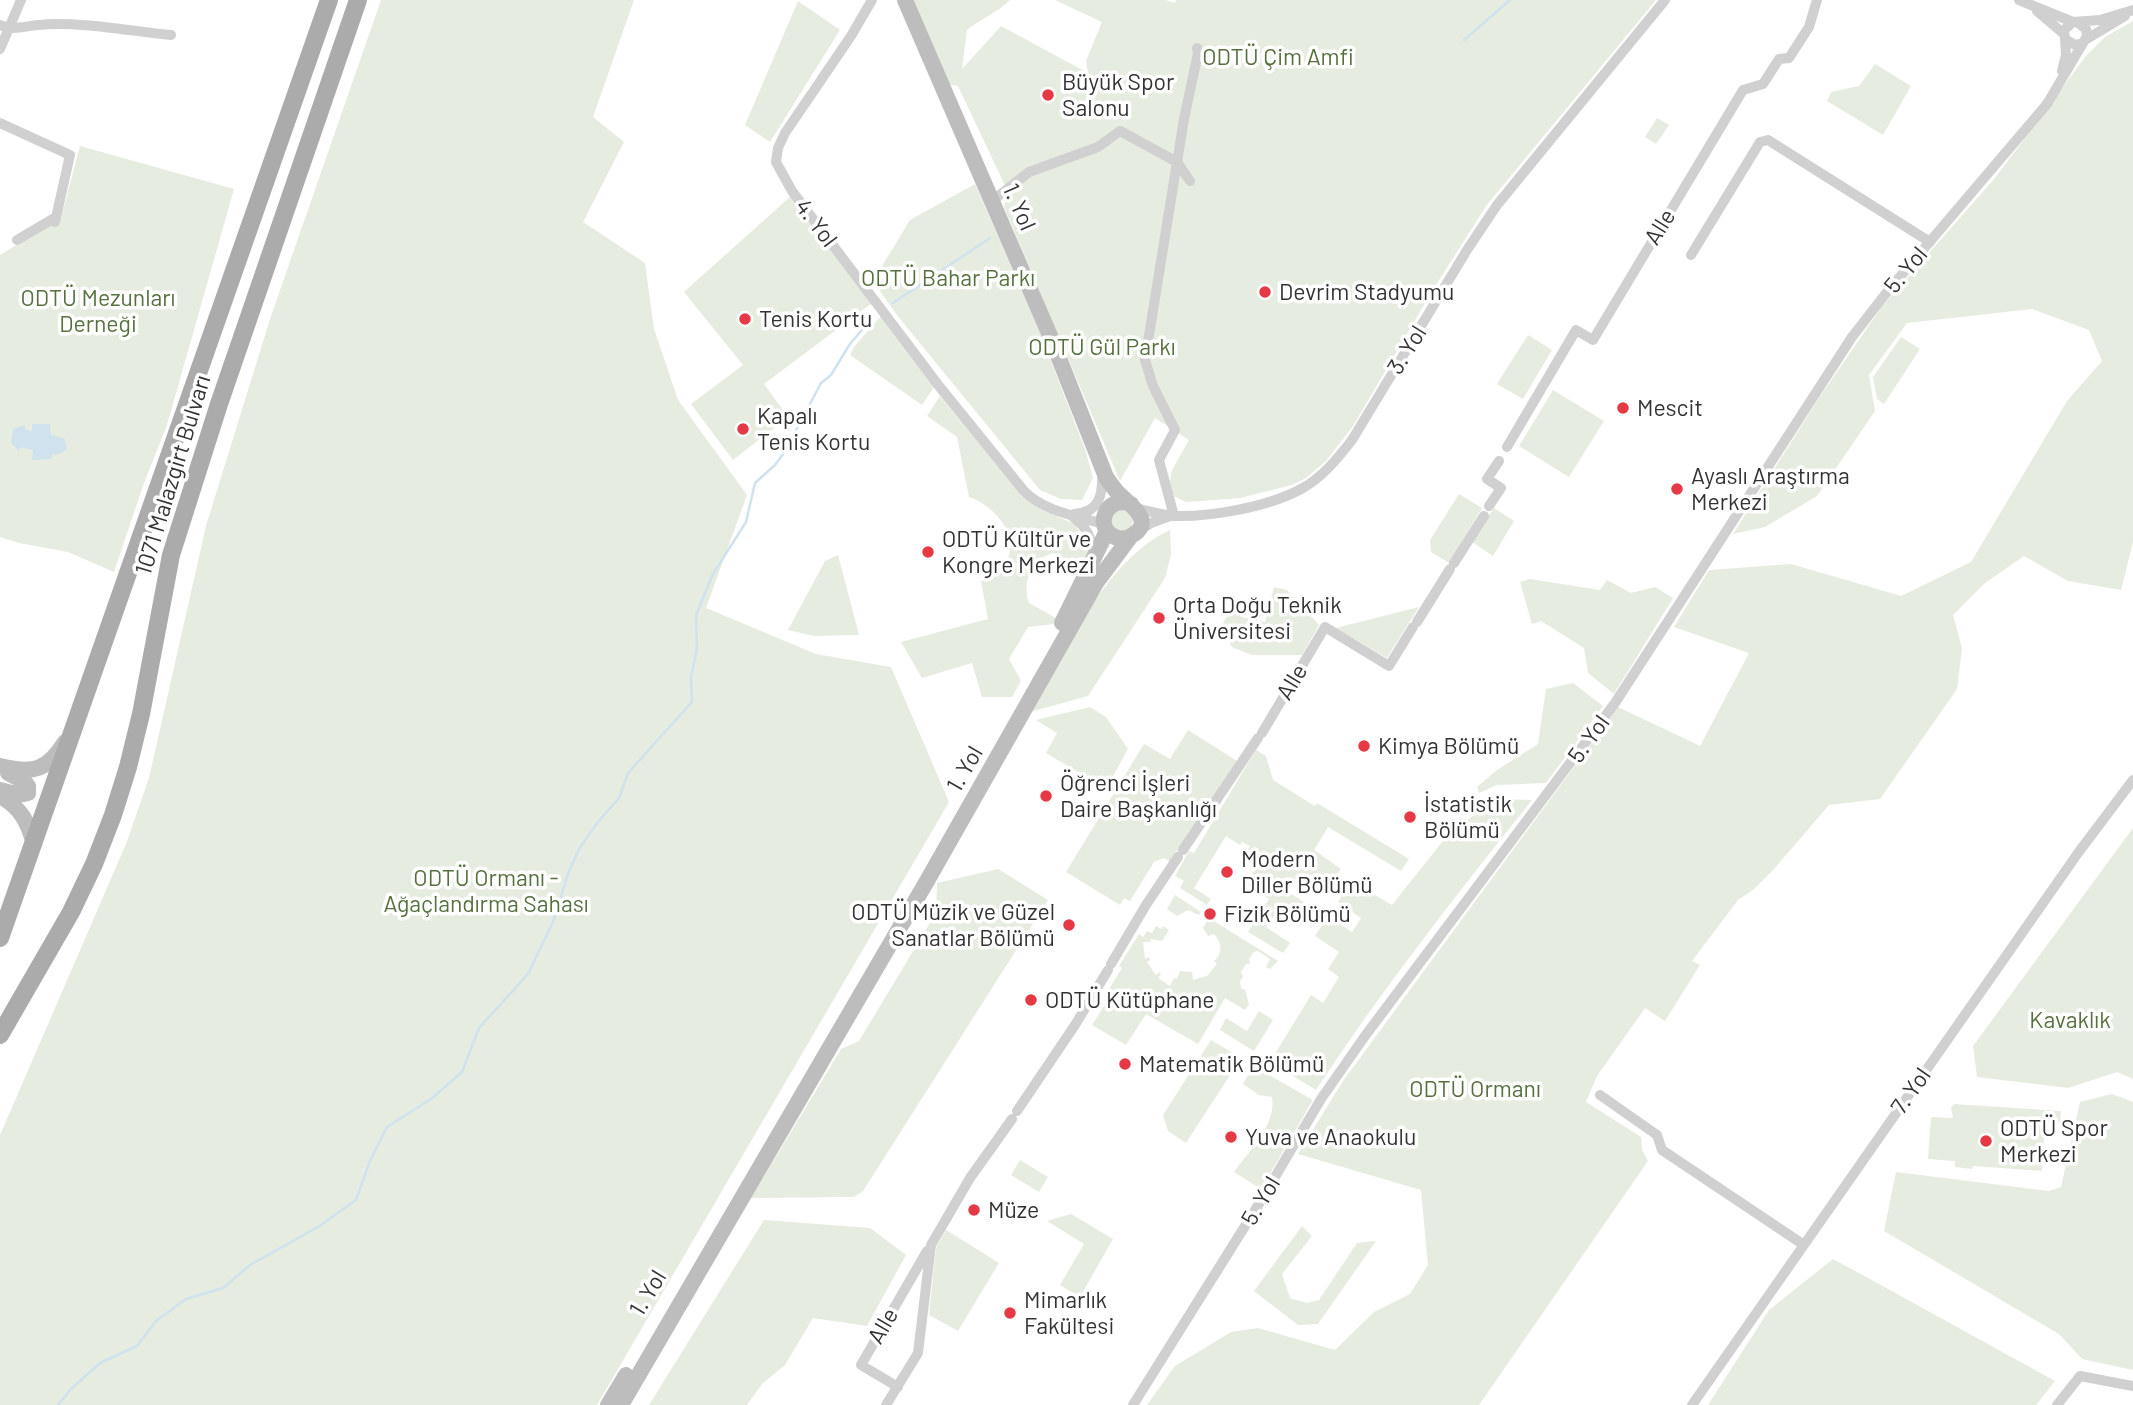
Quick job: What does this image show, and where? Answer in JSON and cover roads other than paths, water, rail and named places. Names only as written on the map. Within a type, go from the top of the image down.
[{"type":"main road","name":"1071 Malazgirt Bulvarı","points":[[0,938],[329,0]]},
{"type":"main road","name":"1071 Malazgirt Bulvarı","points":[[0,1035],[71,912],[113,815],[141,715],[171,555],[223,391],[358,0]]},
{"type":"main road","name":"1. Yol","points":[[905,0],[1051,338],[1106,477],[1116,491],[1134,506]]},
{"type":"main road","points":[[1119,502],[1134,506],[1141,519],[1133,535],[1115,537],[1106,528],[1105,512],[1119,502]]},
{"type":"main road","name":"1. Yol","points":[[1008,728],[1091,566],[1106,528]]},
{"type":"main road","name":"1. Yol","points":[[621,1405],[732,1206],[1008,728],[1096,583],[1133,535]]},
{"type":"main road","points":[[0,768],[35,770],[58,754],[72,731]]},
{"type":"main road","points":[[0,768],[25,782],[29,789],[25,795],[0,790]]},
{"type":"main road","points":[[0,796],[28,822],[34,844]]},
{"type":"main road","name":"1. Yol","points":[[608,1405],[732,1206]]},
{"type":"street","points":[[0,49],[4,27],[20,0]]},
{"type":"street","name":"4. Yol","points":[[872,0],[830,70],[785,133],[778,148],[776,162],[792,191],[939,386],[1013,477],[1038,503],[1106,528]]},
{"type":"street","name":"3. Yol","points":[[1134,506],[1173,515],[1213,513],[1279,499],[1303,488],[1332,465],[1352,440],[1497,205],[1665,0]]},
{"type":"street","name":"Alle","points":[[1507,447],[1576,330],[1593,340],[1743,90],[1763,84],[1779,59],[1789,58],[1809,27],[1817,0]]},
{"type":"street","points":[[2024,2],[2075,22],[2085,29],[2084,41]]},
{"type":"street","points":[[2024,2],[2075,45],[2133,11]]},
{"type":"street","points":[[2064,37],[2066,27],[2075,22],[2100,20],[2133,11]]},
{"type":"street","points":[[4,27],[52,24],[171,35]]},
{"type":"street","name":"5. Yol","points":[[2059,84],[2066,55],[2064,37]]},
{"type":"street","name":"5. Yol","points":[[1133,1405],[1321,1099],[1365,1036],[1615,704],[1852,337],[2047,104],[2084,41]]},
{"type":"street","points":[[1173,515],[1159,460],[1175,430],[1153,386],[1144,360],[1197,48]]},
{"type":"street","points":[[0,123],[70,155],[55,220],[17,240]]},
{"type":"street","points":[[991,202],[1029,172],[1098,147],[1120,131],[1177,162],[1190,181]]},
{"type":"street","points":[[1691,255],[1760,142],[1768,140],[1930,242]]},
{"type":"street","name":"Alle","points":[[898,1387],[861,1365],[970,1178],[1075,1025],[1146,905],[1260,736],[1325,626],[1389,666],[1501,488],[1487,480],[1499,461]]},
{"type":"street","points":[[1068,513],[1087,512],[1096,506],[1102,489],[1102,466]]},
{"type":"street","name":"4. Yol","points":[[1068,513],[1083,524],[1091,538],[1091,566]]},
{"type":"street","name":"3. Yol","points":[[1133,535],[1151,523],[1173,515]]},
{"type":"street","name":"7. Yol","points":[[1692,1405],[2078,853],[2133,780]]},
{"type":"street","points":[[1600,1095],[1657,1135],[1662,1150],[1804,1245]]},
{"type":"street","name":"Alle","points":[[886,1405],[918,1353],[929,1247]]},
{"type":"street","points":[[2057,1405],[2080,1376],[2133,1386]]},
{"type":"water","points":[[32,424],[50,424],[51,435],[64,438],[67,449],[58,455],[52,454],[52,459],[32,460],[33,450],[20,447],[19,451],[11,443],[13,429],[25,425],[25,429],[32,431]]},
{"type":"waterway","points":[[1464,40],[1510,0]]},
{"type":"waterway","points":[[893,303],[990,238]]},
{"type":"waterway","points":[[791,440],[821,383],[831,375],[850,344],[871,319]]},
{"type":"waterway","points":[[58,1405],[71,1389],[100,1363],[137,1346],[156,1321],[186,1299],[223,1288],[250,1265],[318,1227],[356,1200],[370,1161],[387,1127],[431,1099],[462,1072],[479,1028],[528,974],[553,922],[579,849],[619,798],[628,773],[692,702],[691,678],[697,648],[696,615],[713,574],[746,522],[755,483],[783,454]]},
{"type":"place","name":"Büyük Spor Salonu","points":[[1048,95]]},
{"type":"place","name":"Devrim Stadyumu","points":[[1265,292]]},
{"type":"place","name":"Tenis Kortu","points":[[745,319]]},
{"type":"place","name":"Mescit","points":[[1623,408]]},
{"type":"place","name":"Kapalı Tenis Kortu","points":[[743,429]]},
{"type":"place","name":"Ayaslı Araştırma Merkezi","points":[[1677,489]]},
{"type":"place","name":"ODTÜ Kültür ve Kongre Merkezi","points":[[928,552]]},
{"type":"place","name":"Orta Doğu Teknik Üniversitesi","points":[[1159,618]]},
{"type":"place","name":"Kimya Bölümü","points":[[1364,746]]},
{"type":"place","name":"Öğrenci İşleri Daire Başkanlığı","points":[[1046,796]]},
{"type":"place","name":"İstatistik Bölümü","points":[[1410,817]]},
{"type":"place","name":"Modern Diller Bölümü","points":[[1227,872]]},
{"type":"place","name":"Fizik Bölümü","points":[[1210,914]]},
{"type":"place","name":"ODTÜ Müzik ve Güzel Sanatlar Bölümü","points":[[1069,925]]},
{"type":"place","name":"ODTÜ Kütüphane","points":[[1031,1000]]},
{"type":"place","name":"Matematik Bölümü","points":[[1125,1064]]},
{"type":"place","name":"Yuva ve Anaokulu","points":[[1231,1137]]},
{"type":"place","name":"ODTÜ Spor Merkezi","points":[[1986,1141]]},
{"type":"place","name":"Müze","points":[[974,1210]]},
{"type":"place","name":"Mimarlık Fakültesi","points":[[1010,1313]]},
{"type":"park label","name":"ODTÜ Çim Amfi","points":[[1278,57]]},
{"type":"park label","name":"ODTÜ Bahar Parkı","points":[[948,278]]},
{"type":"park label","name":"ODTÜ Mezunları Derneği","points":[[98,311]]},
{"type":"park label","name":"ODTÜ Gül Parkı","points":[[1102,347]]},
{"type":"park label","name":"ODTÜ Ormanı - Ağaçlandırma Sahası","points":[[486,891]]},
{"type":"park label","name":"Kavaklık","points":[[2070,1020]]},
{"type":"park label","name":"ODTÜ Ormanı","points":[[1475,1089]]}]
